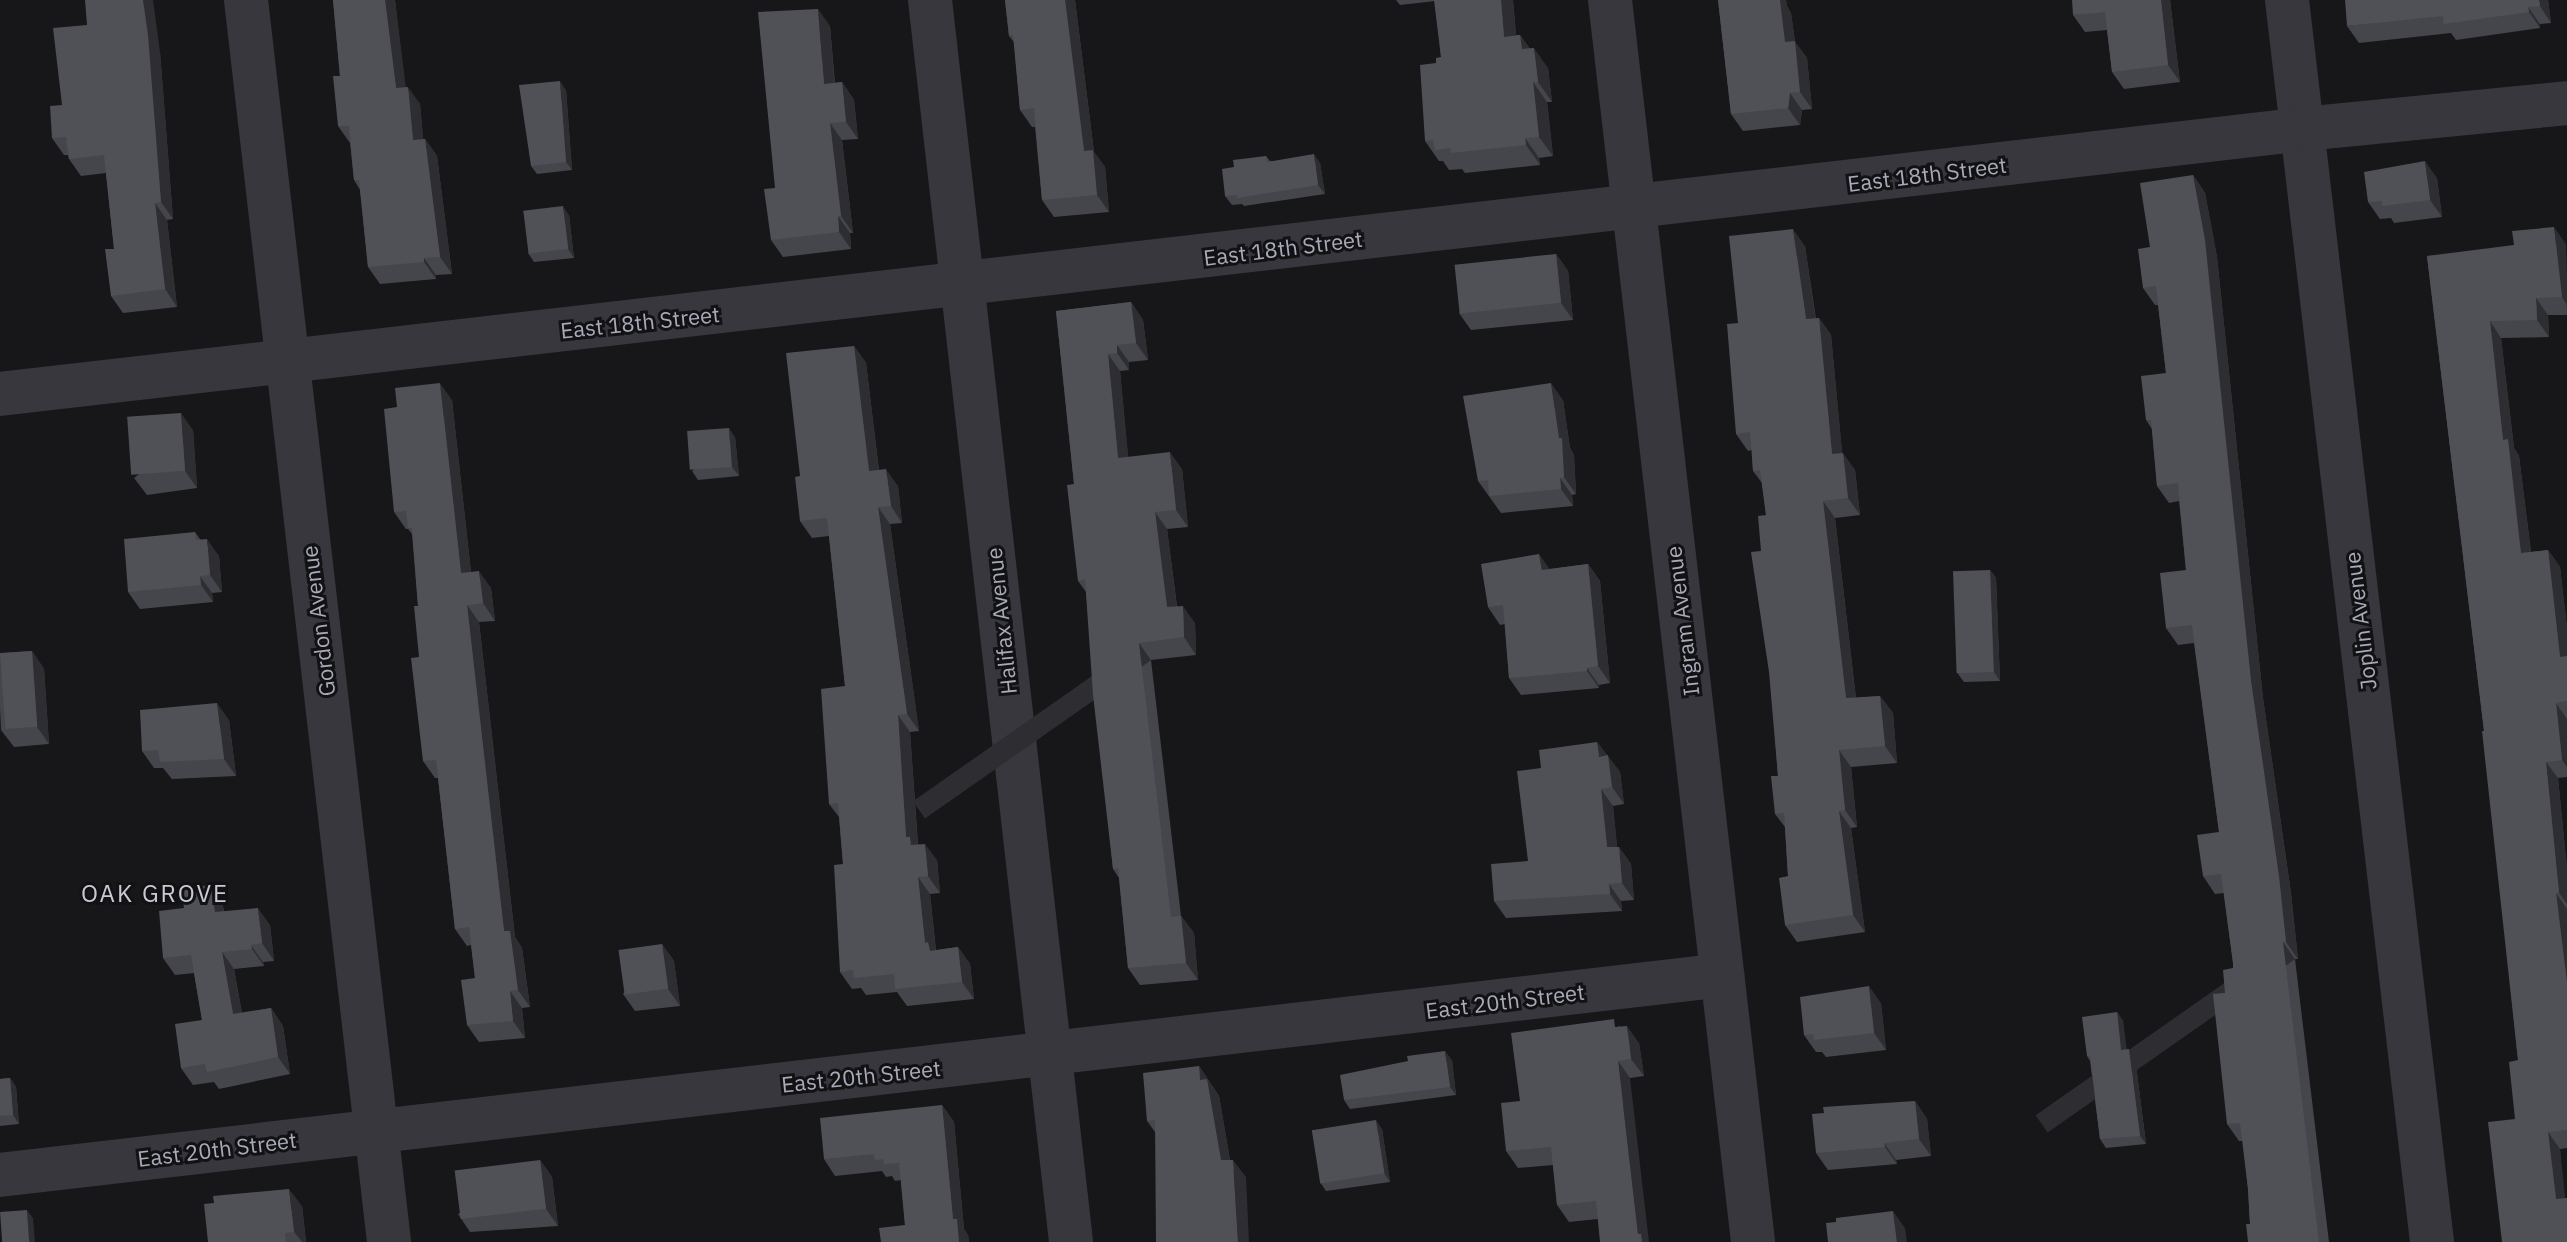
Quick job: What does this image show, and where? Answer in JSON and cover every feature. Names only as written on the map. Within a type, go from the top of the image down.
[{"type":"street","name":"Gordon Avenue","points":[[246,0],[389,1242]]},
{"type":"street","name":"Halifax Avenue","points":[[930,0],[1071,1242]]},
{"type":"street","name":"Ingram Avenue","points":[[1610,0],[1753,1242]]},
{"type":"street","name":"Joplin Avenue","points":[[2287,0],[2432,1242]]},
{"type":"street","name":"East 18th Street","points":[[0,394],[2303,129],[2567,103]]},
{"type":"street","name":"East 20th Street","points":[[0,1175],[1722,975]]},
{"type":"building","points":[[85,0],[143,0],[161,202],[155,203],[165,289],[111,296],[105,249],[114,249],[104,155],[69,159],[66,137],[52,138],[50,106],[62,105],[53,28],[87,25]]},
{"type":"building","points":[[333,0],[385,0],[396,88],[408,87],[413,140],[425,139],[440,257],[424,258],[424,262],[368,267],[359,180],[354,180],[349,126],[338,126],[333,76],[340,76]]},
{"type":"building","points":[[1005,0],[1065,0],[1084,151],[1093,150],[1097,195],[1042,200],[1034,108],[1020,110],[1013,35],[1009,36]]},
{"type":"building","points":[[1434,0],[1501,0],[1504,37],[1520,35],[1522,49],[1534,48],[1538,82],[1533,82],[1539,137],[1525,138],[1526,145],[1451,153],[1450,148],[1435,150],[1433,140],[1425,141],[1420,65],[1436,63],[1436,58],[1441,57]]},
{"type":"building","points":[[1718,0],[1780,0],[1785,42],[1795,41],[1800,92],[1790,93],[1788,108],[1731,114]]},
{"type":"building","points":[[2072,0],[2161,0],[2168,65],[2112,72],[2105,12],[2073,15]]},
{"type":"building","points":[[2345,0],[2539,0],[2540,6],[2528,7],[2529,12],[2444,24],[2443,16],[2347,26]]},
{"type":"building","points":[[818,9],[824,84],[842,82],[846,122],[830,123],[841,216],[838,216],[839,232],[771,240],[764,189],[775,188],[758,12]]},
{"type":"building","points":[[560,81],[566,162],[531,166],[519,85]]},
{"type":"building","points":[[1314,154],[1318,185],[1237,198],[1237,195],[1225,196],[1222,169],[1234,167],[1233,160],[1266,156],[1267,162]]},
{"type":"building","points":[[2425,161],[2430,200],[2382,206],[2382,201],[2368,202],[2364,172]]},
{"type":"building","points":[[2193,175],[2205,240],[2251,681],[2279,876],[2286,942],[2283,942],[2319,1242],[2248,1242],[2248,1189],[2240,1123],[2227,1124],[2213,994],[2225,993],[2223,970],[2233,968],[2233,963],[2221,874],[2203,876],[2197,835],[2219,832],[2192,625],[2166,628],[2160,573],[2186,570],[2178,483],[2157,486],[2151,420],[2146,420],[2141,376],[2166,373],[2156,286],[2143,288],[2138,249],[2150,247],[2140,183]]},
{"type":"building","points":[[563,206],[568,249],[529,254],[523,211]]},
{"type":"building","points":[[2554,227],[2562,297],[2536,298],[2537,320],[2490,321],[2503,440],[2508,439],[2521,553],[2548,550],[2560,657],[2567,656],[2567,701],[2556,703],[2562,760],[2546,762],[2559,893],[2556,893],[2567,983],[2567,1130],[2548,1132],[2556,1199],[2567,1198],[2567,1242],[2502,1242],[2488,1122],[2515,1119],[2509,1062],[2518,1060],[2484,731],[2427,256],[2514,245],[2512,231]]},
{"type":"building","points":[[1793,229],[1806,319],[1819,318],[1832,454],[1843,453],[1848,498],[1823,501],[1846,698],[1880,696],[1885,746],[1839,750],[1845,810],[1839,811],[1853,915],[1785,925],[1779,878],[1788,876],[1784,813],[1775,814],[1771,776],[1778,776],[1769,672],[1751,552],[1761,551],[1758,516],[1766,515],[1760,470],[1753,471],[1750,432],[1736,434],[1727,324],[1738,323],[1729,236]]},
{"type":"building","points":[[1556,254],[1561,303],[1460,313],[1455,265]]},
{"type":"building","points":[[1131,302],[1136,343],[1117,345],[1117,353],[1108,354],[1118,458],[1170,452],[1176,510],[1155,512],[1167,607],[1183,606],[1184,637],[1139,643],[1171,917],[1181,916],[1186,963],[1128,968],[1118,868],[1113,869],[1093,695],[1085,579],[1078,581],[1067,485],[1074,484],[1056,311]]},
{"type":"building","points":[[854,346],[869,471],[886,469],[891,506],[878,507],[907,714],[898,715],[906,837],[910,837],[911,845],[925,844],[928,876],[918,877],[925,943],[928,942],[930,951],[958,947],[962,982],[895,989],[894,974],[854,978],[853,970],[840,972],[834,865],[843,864],[838,803],[829,804],[821,689],[845,686],[827,518],[800,521],[795,477],[800,476],[786,353]]},
{"type":"building","points":[[440,383],[461,573],[479,571],[483,603],[467,605],[504,931],[510,931],[518,990],[510,991],[513,1021],[467,1025],[461,980],[475,978],[469,927],[455,929],[436,760],[423,761],[411,658],[419,657],[412,528],[408,528],[406,511],[394,512],[384,409],[397,407],[395,388]]},
{"type":"building","points":[[1551,383],[1559,438],[1562,438],[1564,477],[1560,478],[1561,489],[1489,496],[1488,480],[1478,481],[1463,396]]},
{"type":"building","points":[[181,413],[185,471],[131,475],[127,417]]},
{"type":"building","points":[[729,428],[732,467],[690,470],[687,431]]},
{"type":"building","points":[[195,532],[196,540],[207,539],[210,575],[200,576],[201,585],[128,592],[124,539]]},
{"type":"building","points":[[1539,554],[1542,570],[1588,564],[1598,666],[1587,668],[1587,671],[1509,678],[1503,605],[1488,607],[1481,564]]},
{"type":"building","points":[[1990,570],[1994,672],[1957,673],[1953,571]]},
{"type":"building","points":[[32,651],[37,727],[5,729],[0,653]]},
{"type":"building","points":[[217,703],[224,759],[160,762],[158,750],[142,751],[140,710]]},
{"type":"building","points":[[1597,742],[1599,757],[1608,755],[1612,787],[1601,789],[1607,847],[1619,847],[1622,883],[1609,884],[1610,894],[1494,901],[1491,864],[1528,861],[1517,771],[1541,768],[1539,750]]},
{"type":"building","points":[[210,885],[215,912],[258,908],[262,943],[251,945],[252,949],[222,952],[233,1014],[271,1008],[278,1057],[207,1072],[205,1064],[181,1068],[175,1024],[202,1020],[191,955],[163,958],[159,911],[184,908],[181,889]]},
{"type":"building","points":[[662,944],[668,989],[625,995],[618,950]]},
{"type":"building","points":[[1869,986],[1874,1033],[1814,1040],[1813,1034],[1804,1035],[1800,997]]},
{"type":"building","points":[[2117,1012],[2121,1050],[2129,1049],[2140,1136],[2100,1139],[2082,1017]]},
{"type":"building","points":[[1614,1019],[1615,1027],[1627,1026],[1631,1059],[1618,1061],[1638,1234],[1641,1234],[1642,1242],[1600,1242],[1596,1201],[1557,1205],[1551,1147],[1506,1151],[1501,1103],[1520,1101],[1511,1033]]},
{"type":"building","points":[[1445,1051],[1450,1087],[1344,1100],[1340,1075],[1408,1061],[1407,1056]]},
{"type":"building","points":[[1199,1066],[1200,1080],[1207,1079],[1221,1160],[1233,1160],[1238,1242],[1156,1242],[1155,1120],[1147,1121],[1143,1073]]},
{"type":"building","points":[[10,1078],[13,1115],[0,1116],[0,1079]]},
{"type":"building","points":[[1915,1101],[1919,1139],[1884,1143],[1885,1147],[1816,1153],[1812,1114],[1824,1113],[1823,1107]]},
{"type":"building","points":[[942,1105],[953,1219],[957,1219],[959,1242],[881,1242],[879,1228],[905,1225],[899,1163],[884,1164],[883,1159],[875,1160],[874,1154],[824,1159],[820,1118]]},
{"type":"building","points":[[1376,1120],[1384,1173],[1320,1184],[1312,1130]]},
{"type":"building","points":[[540,1160],[546,1209],[461,1219],[455,1170]]},
{"type":"building","points":[[289,1189],[294,1232],[285,1233],[286,1242],[208,1242],[204,1204],[214,1203],[213,1196]]},
{"type":"building","points":[[27,1210],[29,1242],[2,1242],[0,1212]]},
{"type":"building","points":[[1893,1211],[1897,1242],[1828,1242],[1826,1223],[1836,1222],[1836,1218]]},
{"type":"district","name":"OAK GROVE","points":[[155,894]]}]
